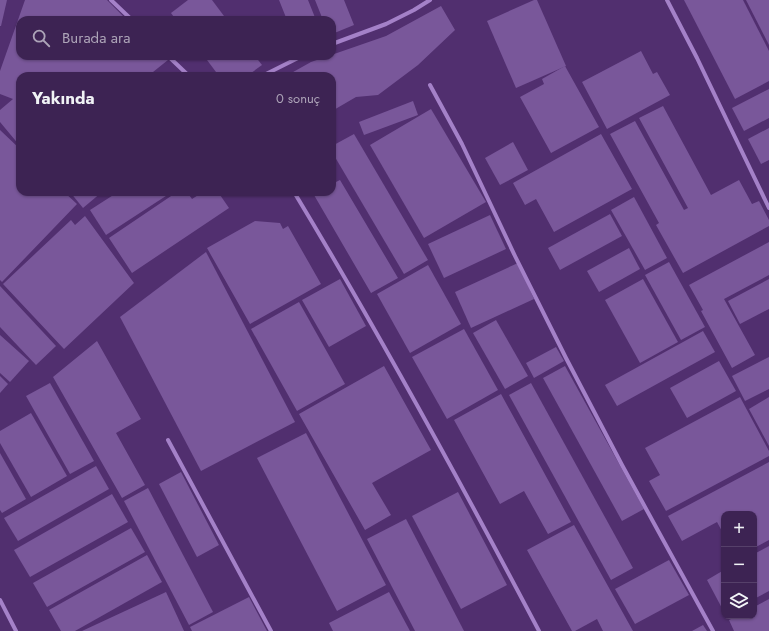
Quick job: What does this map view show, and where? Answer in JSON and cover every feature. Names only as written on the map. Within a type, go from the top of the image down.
[{"type":"street","points":[[111,0],[128,16]]},
{"type":"street","points":[[336,43],[386,24],[430,0]]},
{"type":"street","points":[[667,0],[698,58],[769,208]]},
{"type":"street","points":[[172,60],[185,72]]},
{"type":"street","points":[[270,72],[294,60]]},
{"type":"street","points":[[430,85],[462,144],[515,256],[566,358],[622,465],[713,631]]},
{"type":"street","points":[[296,196],[347,280],[446,456],[539,631]]},
{"type":"street","points":[[168,440],[271,631]]},
{"type":"street","points":[[0,600],[16,631]]},
{"type":"building","points":[[0,0],[7,0],[1,26],[0,26]]},
{"type":"building","points":[[25,0],[107,0],[123,16],[19,16]]},
{"type":"building","points":[[188,0],[212,0],[224,16],[173,16],[171,13]]},
{"type":"building","points":[[279,0],[308,0],[314,16],[285,16]]},
{"type":"building","points":[[315,0],[344,0],[354,25],[336,32],[336,16],[321,16]]},
{"type":"building","points":[[537,0],[566,66],[516,88],[487,21]]},
{"type":"building","points":[[684,0],[743,0],[769,51],[769,81],[735,99]]},
{"type":"building","points":[[746,0],[769,0],[769,45]]},
{"type":"building","points":[[441,6],[455,30],[418,65],[378,95],[356,97],[336,109],[336,72],[293,72],[317,60],[336,60],[336,53],[386,36]]},
{"type":"building","points":[[16,26],[16,60],[168,60],[153,72],[16,72],[16,141],[0,122],[0,110],[13,99],[0,94],[0,71]]},
{"type":"building","points":[[641,51],[653,74],[657,72],[670,95],[607,129],[582,82]]},
{"type":"building","points":[[207,60],[258,60],[262,65],[252,72],[216,72]]},
{"type":"building","points":[[565,66],[599,127],[551,153],[520,97],[544,84],[542,79]]},
{"type":"building","points":[[769,89],[769,118],[744,131],[732,108]]},
{"type":"building","points":[[413,101],[418,115],[364,135],[359,122]]},
{"type":"building","points":[[663,106],[711,195],[739,180],[752,204],[759,201],[769,220],[769,226],[683,273],[656,225],[659,223],[610,134],[635,121],[684,210],[688,208],[639,118]]},
{"type":"building","points":[[431,109],[486,202],[424,238],[370,145]]},
{"type":"building","points":[[769,128],[769,160],[761,164],[748,139]]},
{"type":"building","points":[[0,130],[16,145],[16,196],[68,196],[77,204],[2,282],[0,280]]},
{"type":"building","points":[[354,134],[428,260],[404,274],[336,159],[336,144]]},
{"type":"building","points":[[601,134],[632,189],[554,232],[536,199],[525,205],[513,183]]},
{"type":"building","points":[[513,142],[528,170],[500,185],[485,158]]},
{"type":"building","points":[[340,180],[398,278],[371,293],[315,196],[336,196],[336,182]]},
{"type":"building","points":[[73,196],[97,196],[83,208]]},
{"type":"building","points":[[112,196],[166,196],[106,235],[90,210]]},
{"type":"building","points":[[171,196],[190,196],[192,199],[197,196],[221,196],[229,208],[132,273],[109,238]]},
{"type":"building","points":[[634,197],[667,258],[645,270],[611,210]]},
{"type":"building","points":[[610,214],[622,236],[560,270],[548,248]]},
{"type":"building","points":[[490,215],[506,249],[444,278],[428,244]]},
{"type":"building","points":[[85,216],[134,283],[64,349],[3,284],[71,220],[75,225]]},
{"type":"building","points":[[255,221],[280,223],[283,229],[288,226],[321,284],[250,324],[207,248]]},
{"type":"building","points":[[769,242],[769,275],[724,299],[755,355],[732,368],[701,311],[703,310],[689,285]]},
{"type":"building","points":[[629,248],[640,269],[599,292],[587,271]]},
{"type":"building","points":[[206,252],[295,422],[201,471],[120,317]]},
{"type":"building","points":[[669,262],[705,327],[681,340],[645,275]]},
{"type":"building","points":[[518,263],[534,299],[471,328],[455,292]]},
{"type":"building","points":[[428,265],[461,324],[410,353],[377,294]]},
{"type":"building","points":[[340,279],[366,326],[329,347],[302,300]]},
{"type":"building","points":[[643,279],[678,342],[640,363],[605,300]]},
{"type":"building","points":[[769,279],[769,309],[740,324],[728,301]]},
{"type":"building","points":[[0,286],[56,346],[36,365],[0,327]]},
{"type":"building","points":[[299,302],[345,384],[297,411],[251,329]]},
{"type":"building","points":[[496,320],[528,376],[505,389],[473,333]]},
{"type":"building","points":[[464,329],[498,390],[447,419],[412,357]]},
{"type":"building","points":[[703,331],[715,352],[617,406],[605,385]]},
{"type":"building","points":[[0,335],[29,361],[10,382],[0,373]]},
{"type":"building","points":[[97,341],[141,419],[116,433],[145,485],[122,498],[53,377]]},
{"type":"building","points":[[556,347],[564,361],[534,378],[526,363]]},
{"type":"building","points":[[769,357],[769,389],[745,401],[732,376]]},
{"type":"building","points":[[719,361],[736,391],[687,418],[670,388]]},
{"type":"building","points":[[384,366],[431,450],[372,483],[391,515],[365,530],[299,414]]},
{"type":"building","points":[[565,366],[644,509],[622,521],[543,378]]},
{"type":"building","points":[[0,376],[8,384],[0,393]]},
{"type":"building","points":[[50,383],[94,461],[70,474],[26,396]]},
{"type":"building","points":[[531,383],[633,568],[611,580],[509,395]]},
{"type":"building","points":[[501,394],[571,522],[548,534],[524,491],[500,504],[454,420]]},
{"type":"building","points":[[740,397],[769,451],[769,456],[666,511],[649,481],[660,475],[645,448]]},
{"type":"building","points":[[769,397],[769,446],[749,409]]},
{"type":"building","points":[[31,413],[67,476],[31,497],[0,443],[0,431]]},
{"type":"building","points":[[306,433],[386,585],[337,611],[257,458]]},
{"type":"building","points":[[0,453],[26,499],[2,513],[0,510]]},
{"type":"building","points":[[769,462],[769,540],[757,546],[757,511],[721,511],[721,529],[717,522],[682,541],[668,516]]},
{"type":"building","points":[[96,466],[109,489],[18,541],[4,518]]},
{"type":"building","points":[[181,472],[219,545],[197,557],[159,484]]},
{"type":"building","points":[[148,488],[213,612],[189,625],[124,501]]},
{"type":"building","points":[[458,492],[507,585],[461,609],[412,516]]},
{"type":"building","points":[[112,494],[128,522],[30,577],[14,550]]},
{"type":"building","points":[[406,519],[464,631],[415,631],[367,539]]},
{"type":"building","points":[[574,525],[633,631],[603,631],[597,619],[575,631],[572,631],[527,550]]},
{"type":"building","points":[[131,528],[145,552],[47,607],[33,583]]},
{"type":"building","points":[[769,546],[769,591],[757,597],[757,583],[757,552]]},
{"type":"building","points":[[147,555],[162,582],[75,631],[61,631],[49,610]]},
{"type":"building","points":[[669,560],[689,595],[635,624],[615,589]]},
{"type":"building","points":[[721,572],[721,606],[707,580]]},
{"type":"building","points":[[166,592],[184,631],[82,631]]},
{"type":"building","points":[[389,592],[410,631],[333,631],[329,623]]},
{"type":"building","points":[[249,597],[267,631],[192,631],[190,627]]},
{"type":"building","points":[[769,599],[769,631],[734,631],[729,620],[757,619],[757,605]]},
{"type":"building","points":[[703,625],[707,631],[692,631]]}]
